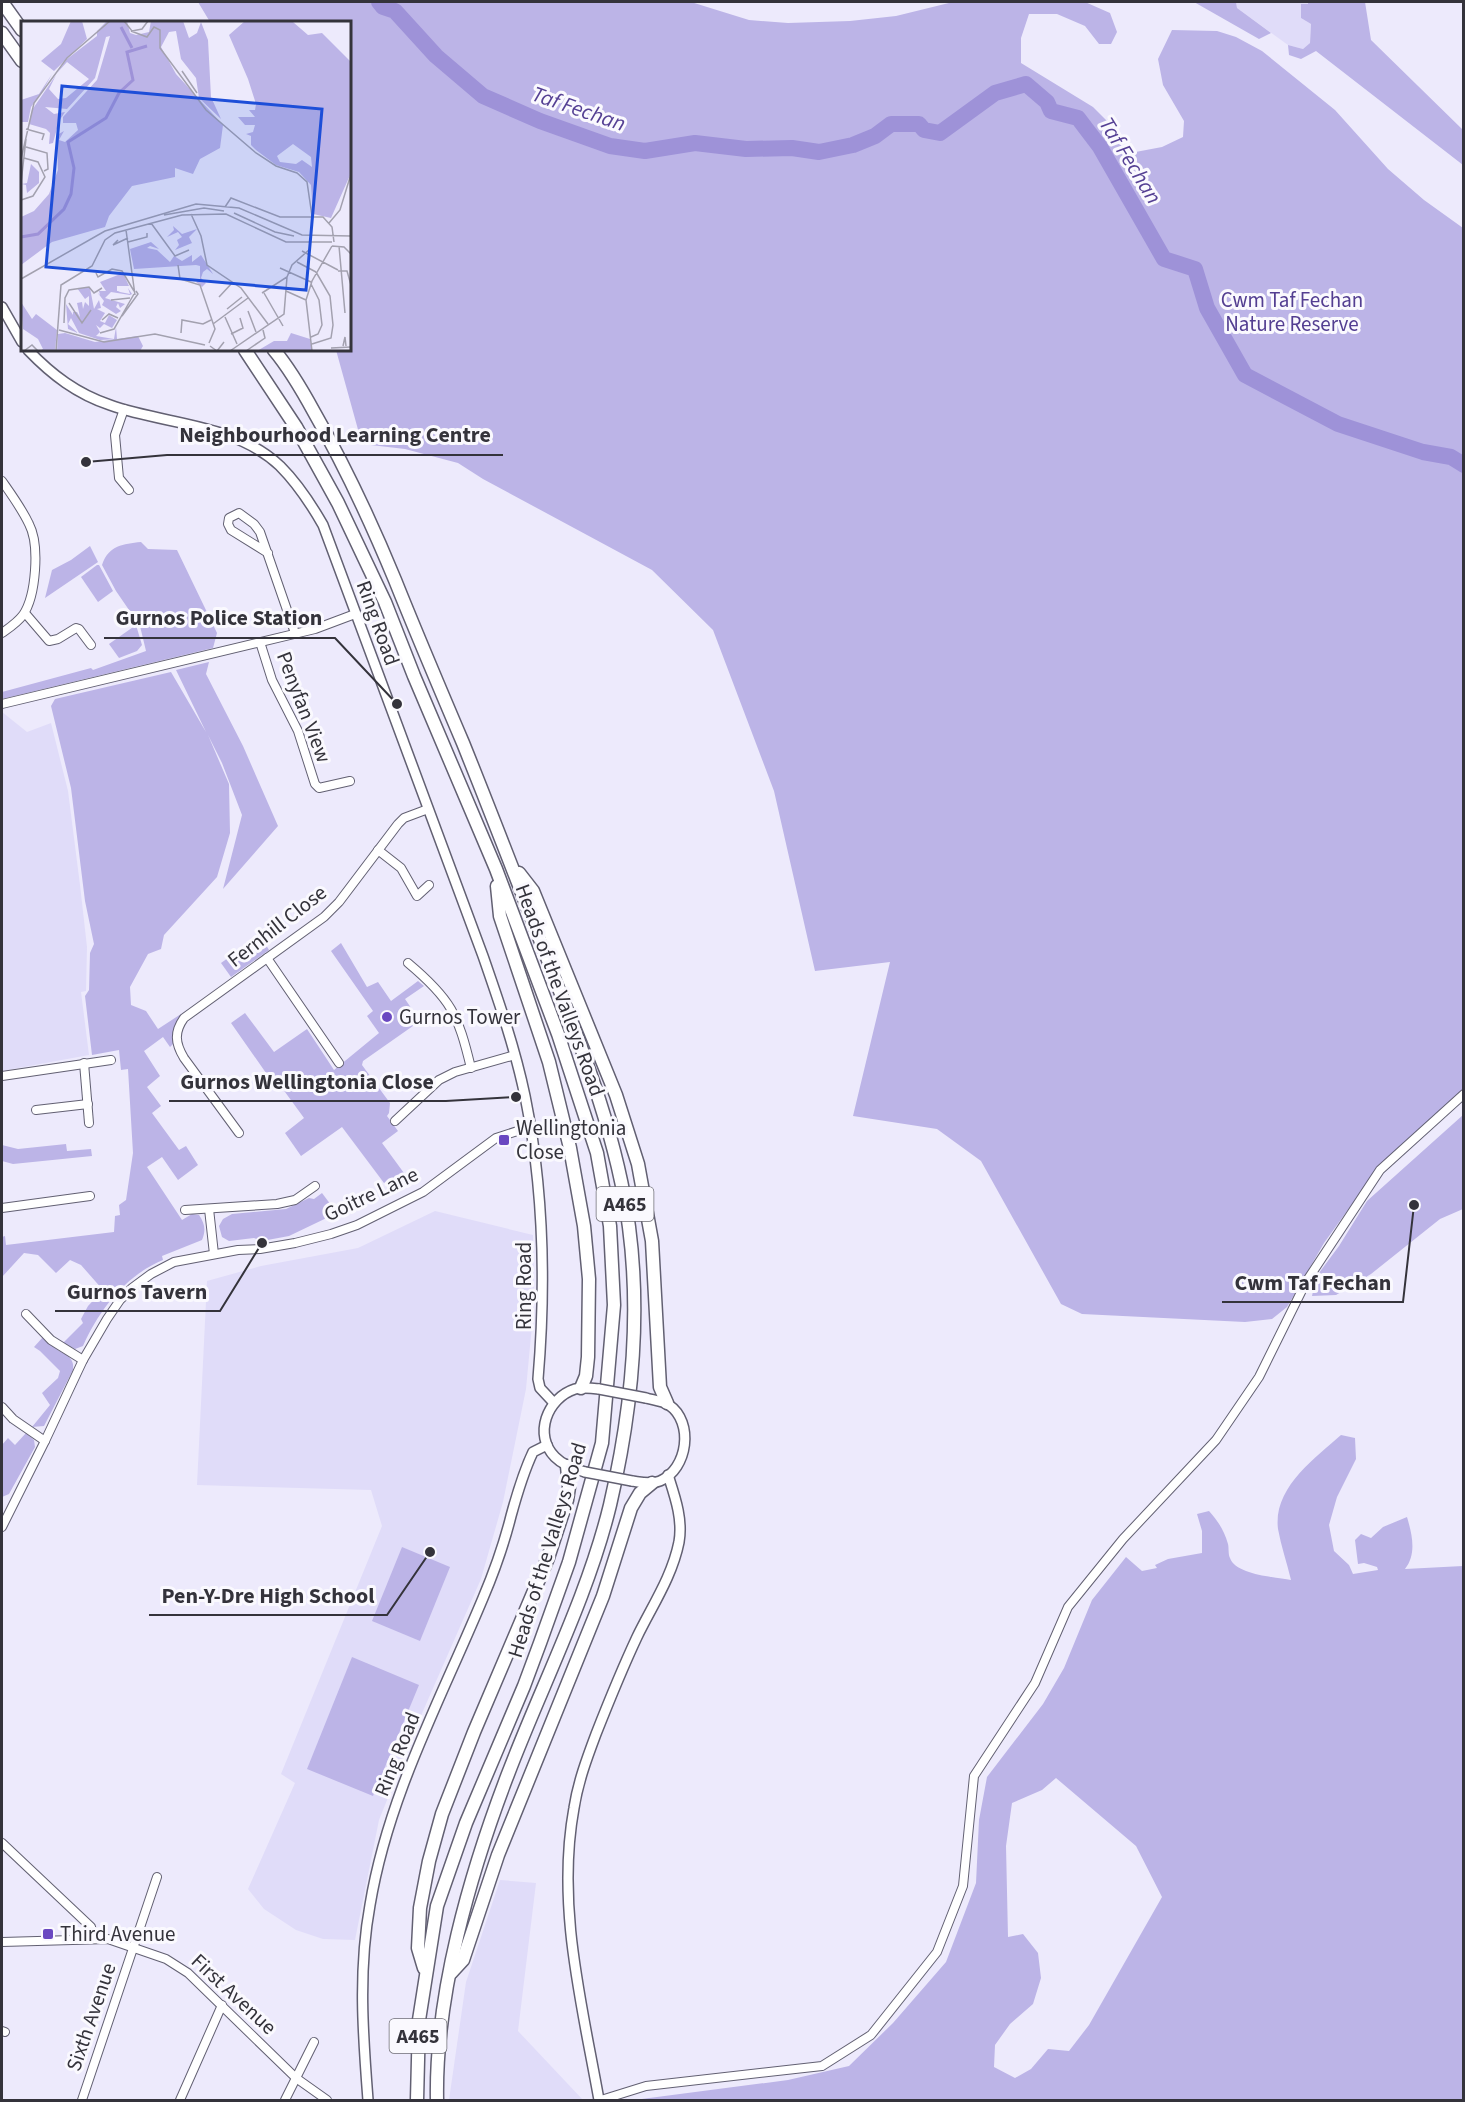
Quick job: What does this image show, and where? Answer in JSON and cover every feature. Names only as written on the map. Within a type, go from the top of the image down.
[{"type":"highway","points":[[2,2],[21,29]]},
{"type":"highway","points":[[2,33],[21,61]]},
{"type":"highway","name":"Heads of the Valleys Road","points":[[246,351],[297,427],[353,534],[385,602],[496,869],[558,1034],[597,1153],[610,1226],[614,1316],[602,1443],[569,1562],[524,1686],[466,1823],[437,1906],[419,2020],[417,2100]]},
{"type":"highway","name":"Heads of the Valleys Road","points":[[275,351],[289,368],[334,446],[367,514],[424,648],[578,1037],[616,1159],[629,1226],[634,1290],[631,1375],[622,1444],[609,1508],[591,1566],[507,1775],[479,1854],[449,1974],[441,2031],[437,2100]]},
{"type":"highway","points":[[511,863],[533,891],[616,1095],[638,1164],[652,1241],[660,1387],[667,1403]]},
{"type":"highway","points":[[496,869],[500,916],[549,1062],[570,1148],[584,1226],[589,1279],[588,1357],[586,1376],[581,1388]]},
{"type":"highway","points":[[425,1972],[418,1948],[420,1908],[441,1814],[548,1558],[567,1500],[569,1487],[567,1466]]},
{"type":"highway","points":[[449,1974],[463,1960],[498,1855],[603,1596],[631,1508],[640,1493],[652,1483]]},
{"type":"street","points":[[2,307],[21,340]]},
{"type":"street","name":"Ring Road","points":[[29,351],[46,368],[77,390],[124,409],[236,438],[279,465],[310,502],[323,525],[500,1003],[515,1055],[530,1127],[540,1200],[543,1288],[538,1379],[540,1388],[554,1403]]},
{"type":"street","points":[[124,409],[115,435],[119,478],[129,490]]},
{"type":"street","points":[[2,480],[32,530],[36,564],[25,613],[18,622],[2,633]]},
{"type":"street","points":[[268,553],[231,530],[228,524],[229,518],[239,513],[254,524],[260,532],[268,553],[295,633]]},
{"type":"street","points":[[25,613],[49,641],[58,639],[76,628],[90,645]]},
{"type":"street","points":[[2,704],[315,629],[355,614]]},
{"type":"street","name":"Penyfan View","points":[[260,642],[272,680],[298,732],[315,784],[319,788],[325,788],[350,781]]},
{"type":"street","name":"Fernhill Close","points":[[239,1133],[184,1058],[178,1047],[178,1027],[184,1018],[332,909],[398,824],[405,818],[428,809]]},
{"type":"street","points":[[378,850],[401,868],[417,896],[429,885]]},
{"type":"street","points":[[267,958],[339,1063]]},
{"type":"street","points":[[408,963],[432,983],[453,1011],[461,1029],[471,1068]]},
{"type":"street","points":[[395,1121],[439,1080],[455,1072],[515,1055]]},
{"type":"street","points":[[2,1076],[111,1060]]},
{"type":"street","points":[[84,1064],[90,1123]]},
{"type":"street","points":[[668,1475],[679,1508],[679,1541],[666,1583],[637,1637],[610,1698],[578,1782],[569,1845],[568,1905],[574,1967],[600,2100],[646,2086],[822,2066],[871,2035],[937,1952],[963,1886],[974,1776],[1035,1683],[1068,1607],[1123,1539],[1216,1440],[1259,1377],[1306,1282],[1380,1170],[1464,1094]]},
{"type":"street","points":[[36,1110],[88,1104]]},
{"type":"street","name":"Goitre Lane","points":[[2,1527],[83,1360],[113,1309],[132,1288],[151,1274],[174,1262],[295,1243],[357,1225],[423,1192],[496,1138],[530,1127]]},
{"type":"street","points":[[185,1210],[277,1204],[295,1200],[315,1186]]},
{"type":"street","points":[[2,1208],[90,1196]]},
{"type":"street","points":[[209,1209],[214,1254]]},
{"type":"street","points":[[26,1314],[51,1340],[83,1360]]},
{"type":"street","points":[[581,1388],[598,1389],[667,1403],[677,1413],[685,1433],[684,1449],[678,1464],[660,1481],[652,1483],[585,1472],[567,1466],[554,1456],[547,1445],[544,1425],[548,1411],[562,1395],[581,1388]]},
{"type":"street","points":[[2,1407],[14,1419],[45,1441]]},
{"type":"street","name":"Ring Road","points":[[368,2100],[363,2000],[365,1942],[370,1905],[390,1818],[407,1772],[484,1595],[511,1518],[526,1465],[533,1452],[547,1445]]},
{"type":"street","points":[[2,1506],[10,1511]]},
{"type":"street","points":[[2,1843],[91,1927],[94,1939]]},
{"type":"street","name":"Sixth Avenue","points":[[82,2100],[157,1877]]},
{"type":"street","name":"First Avenue","points":[[2,1942],[108,1939],[166,1959],[188,1972],[296,2078],[327,2100]]},
{"type":"street","points":[[180,2100],[222,2005]]},
{"type":"street","points":[[285,2100],[315,2042]]},
{"type":"shaded area","points":[[1236,2],[1308,2],[1308,4],[1301,4],[1301,18],[1311,24],[1310,43],[1303,49],[1288,45],[1237,8]]},
{"type":"shaded area","points":[[2,712],[27,732],[51,723],[68,791],[80,885],[87,947],[86,991],[81,992],[89,1055],[2,1071]]},
{"type":"shaded area","points":[[435,1211],[533,1235],[534,1304],[526,1389],[503,1502],[481,1579],[423,1711],[379,1820],[355,1940],[323,1939],[296,1930],[264,1909],[248,1889],[295,1783],[281,1774],[382,1526],[371,1490],[197,1485],[207,1281],[261,1266],[358,1248]]},
{"type":"shaded area","points":[[500,1880],[536,1883],[518,2031],[583,2100],[449,2100],[466,1982]]},
{"type":"green space","name":"Cwm Taf Fechan Nature Reserve","points":[[198,2],[691,2],[749,20],[788,23],[850,21],[896,16],[953,2],[1085,2],[1110,13],[1117,32],[1111,44],[1099,44],[1085,26],[1057,14],[1029,14],[1021,38],[1021,63],[1093,107],[1113,127],[1125,154],[1162,147],[1183,137],[1184,121],[1163,85],[1158,59],[1172,30],[1217,31],[1236,37],[1262,51],[1335,110],[1388,169],[1424,200],[1463,228],[1463,1091],[1380,1165],[1324,1243],[1287,1307],[1272,1319],[1245,1322],[1082,1314],[1061,1304],[981,1161],[937,1129],[853,1116],[890,962],[815,971],[774,791],[713,630],[652,570],[483,479],[458,463],[405,449],[362,444],[336,351],[351,351],[351,21],[209,21]]},
{"type":"green space","points":[[1194,2],[1236,2],[1237,8],[1271,33],[1259,39]]},
{"type":"green space","points":[[1308,2],[1365,2],[1371,40],[1463,130],[1463,165],[1316,51],[1301,59],[1289,55],[1288,45],[1303,49],[1310,43],[1311,24],[1301,18],[1301,4],[1308,4]]},
{"type":"green space","points":[[141,542],[148,549],[177,550],[217,633],[213,648],[2,699],[2,692],[91,668],[93,670],[146,651],[140,626],[116,591],[102,565],[113,549]]},
{"type":"green space","points":[[90,546],[98,562],[45,598],[52,570]]},
{"type":"green space","points":[[97,565],[113,591],[98,602],[81,577]]},
{"type":"green space","points":[[136,625],[142,645],[137,651],[119,658],[109,644]]},
{"type":"green space","points":[[209,662],[206,674],[243,746],[278,826],[223,889],[242,815],[222,763],[208,735],[229,784],[230,833],[217,877],[164,935],[161,949],[148,954],[130,987],[131,1005],[146,1011],[158,1029],[181,1014],[174,1028],[173,1044],[170,1047],[163,1037],[144,1051],[160,1076],[147,1087],[161,1106],[152,1113],[179,1150],[186,1146],[198,1165],[178,1180],[162,1157],[147,1167],[182,1220],[192,1214],[199,1215],[204,1224],[204,1233],[202,1240],[162,1256],[163,1260],[126,1284],[97,1319],[83,1346],[75,1349],[63,1343],[83,1323],[81,1319],[88,1306],[103,1290],[81,1265],[70,1260],[56,1273],[38,1255],[24,1253],[2,1277],[2,1237],[5,1236],[6,1245],[114,1232],[115,1216],[120,1215],[119,1205],[126,1200],[133,1153],[128,1069],[121,1070],[119,1050],[92,1055],[85,996],[89,990],[90,953],[94,944],[85,901],[71,788],[51,706],[55,699],[171,672],[206,732],[176,670]]},
{"type":"green space","points":[[260,935],[269,950],[231,977],[221,963]]},
{"type":"green space","points":[[341,943],[367,987],[378,982],[391,1001],[418,981],[424,986],[405,999],[420,1021],[363,1061],[362,1065],[390,1103],[387,1116],[398,1131],[382,1143],[412,1184],[399,1186],[388,1180],[384,1183],[342,1127],[301,1156],[285,1133],[304,1118],[277,1081],[273,1083],[231,1023],[245,1013],[274,1052],[307,1029],[334,1070],[379,1033],[367,1016],[373,1011],[331,951]]},
{"type":"green space","points":[[1463,1115],[1463,1209],[1440,1219],[1371,1274],[1336,1295],[1312,1296],[1316,1277],[1339,1246],[1367,1201]]},
{"type":"green space","points":[[66,1144],[67,1151],[91,1149],[92,1156],[13,1164],[2,1161],[2,1145],[18,1149]]},
{"type":"green space","points":[[322,1193],[337,1213],[289,1236],[262,1241],[254,1238],[229,1241],[222,1237],[219,1226],[223,1219],[232,1214],[286,1209],[309,1198],[314,1199]]},
{"type":"green space","points":[[43,1337],[71,1359],[73,1370],[44,1426],[32,1427],[50,1405],[42,1393],[58,1378],[60,1371],[34,1347]]},
{"type":"green space","points":[[26,1433],[34,1440],[35,1447],[9,1494],[2,1497],[2,1445],[8,1438],[15,1445]]},
{"type":"green space","points":[[1341,1435],[1355,1438],[1356,1459],[1337,1497],[1329,1525],[1334,1551],[1349,1565],[1353,1574],[1378,1570],[1377,1567],[1364,1563],[1358,1564],[1355,1540],[1361,1534],[1371,1538],[1383,1527],[1407,1517],[1412,1537],[1412,1550],[1405,1569],[1463,1566],[1463,2100],[634,2100],[788,2080],[849,2066],[893,2023],[946,1962],[976,1883],[979,1820],[987,1777],[1043,1704],[1064,1668],[1092,1600],[1126,1557],[1142,1571],[1157,1568],[1155,1565],[1168,1559],[1202,1553],[1202,1531],[1197,1514],[1209,1511],[1223,1530],[1229,1556],[1234,1564],[1248,1572],[1291,1580],[1278,1529],[1278,1514],[1282,1500],[1308,1464]],"holes":[[[1056,1778],[1136,1846],[1162,1897],[1089,2025],[1069,2051],[1048,2049],[1031,2069],[1015,2078],[994,2067],[995,2045],[1010,2024],[1033,2004],[1041,1978],[1038,1953],[1023,1934],[1008,1937],[1006,1846],[1012,1803],[1042,1790]]]},
{"type":"green space","points":[[402,1547],[450,1567],[420,1641],[372,1621]]},
{"type":"green space","points":[[352,1657],[419,1685],[373,1796],[307,1769]]},
{"type":"waterway","name":"Taf Fechan","points":[[379,2],[383,7],[395,11],[436,56],[483,96],[540,121],[610,146],[645,151],[695,143],[746,149],[792,148],[819,152],[853,145],[875,136],[891,124],[919,124],[924,130],[940,133],[995,93],[1026,84],[1047,102],[1051,111],[1078,118],[1100,147],[1164,259],[1195,269],[1207,308],[1245,375],[1338,424],[1423,452],[1451,457],[1464,465]]},
{"type":"place","name":"Neighbourhood Learning Centre","points":[[86,462]]},
{"type":"place","name":"Gurnos Police Station","points":[[397,704]]},
{"type":"place","name":"Gurnos Tower","points":[[387,1017]]},
{"type":"place","name":"Gurnos Wellingtonia Close","points":[[516,1097]]},
{"type":"place","name":"Wellingtonia Close","points":[[504,1140]]},
{"type":"place","name":"Cwm Taf Fechan","points":[[1414,1205]]},
{"type":"place","name":"Gurnos Tavern","points":[[262,1243]]},
{"type":"place","name":"Pen-Y-Dre High School","points":[[430,1552]]},
{"type":"place","name":"Third Avenue","points":[[48,1934]]}]
